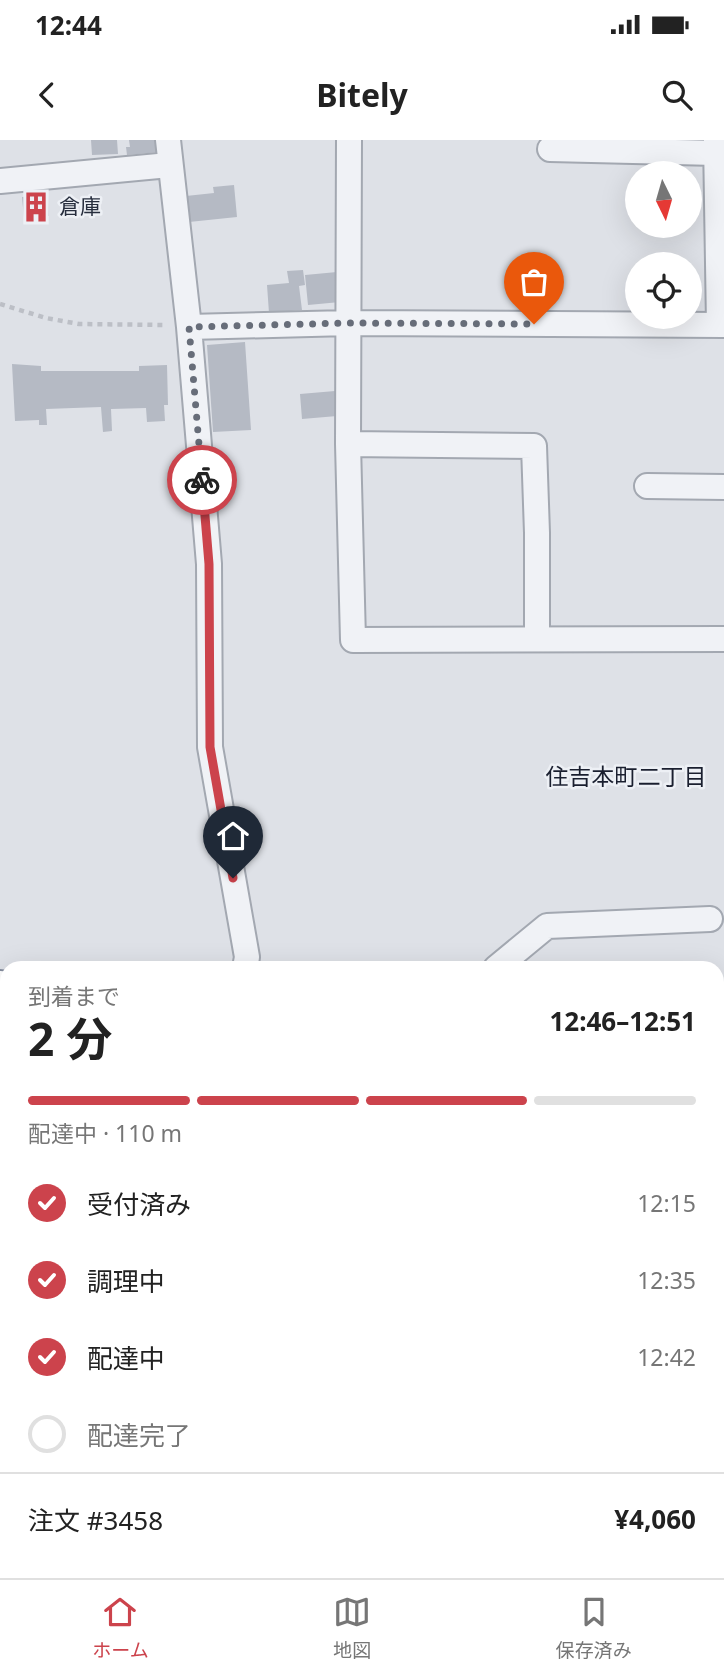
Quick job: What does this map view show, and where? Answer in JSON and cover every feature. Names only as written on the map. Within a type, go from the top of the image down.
[{"type":"street","points":[[168,140],[189,327],[209,564],[210,747],[246,961]]},
{"type":"street","points":[[349,140],[348,444],[353,640],[724,639]]},
{"type":"street","points":[[189,327],[349,323],[721,325],[716,146],[550,149]]},
{"type":"street","points":[[0,181],[169,165]]},
{"type":"street","points":[[348,444],[534,446],[537,639]]},
{"type":"street","points":[[648,486],[724,487]]},
{"type":"street","points":[[504,961],[547,926],[710,919]]},
{"type":"path","points":[[0,304],[46,318],[79,324],[189,327]]},
{"type":"building","points":[[91,140],[117,140],[118,154],[92,155]]},
{"type":"building","points":[[129,140],[158,140],[159,152],[127,155]]},
{"type":"building","points":[[234,185],[237,217],[189,222],[186,196],[214,193],[213,187]]},
{"type":"building","name":"倉庫","points":[[48,195],[49,216],[24,218],[22,197]]},
{"type":"building","points":[[303,270],[305,285],[299,286],[302,310],[269,313],[267,285],[289,283],[287,271]]},
{"type":"building","points":[[337,272],[340,302],[308,305],[305,275]]},
{"type":"building","points":[[245,342],[251,430],[213,432],[207,345]]},
{"type":"building","points":[[12,364],[41,366],[41,371],[139,371],[139,366],[167,365],[168,405],[164,405],[165,421],[147,422],[146,408],[111,409],[112,431],[103,432],[101,407],[46,409],[47,425],[39,425],[39,420],[15,421]]},
{"type":"building","points":[[335,391],[337,416],[302,419],[300,394]]},
{"type":"way so far","points":[[202,480],[189,327],[349,323],[534,324]]},
{"type":"place","name":"倉庫","points":[[36,207]]},
{"type":"district","name":"住吉本町二丁目","points":[[626,777]]},
{"type":"route","points":[[202,480],[209,564],[210,747],[233,878]]}]
